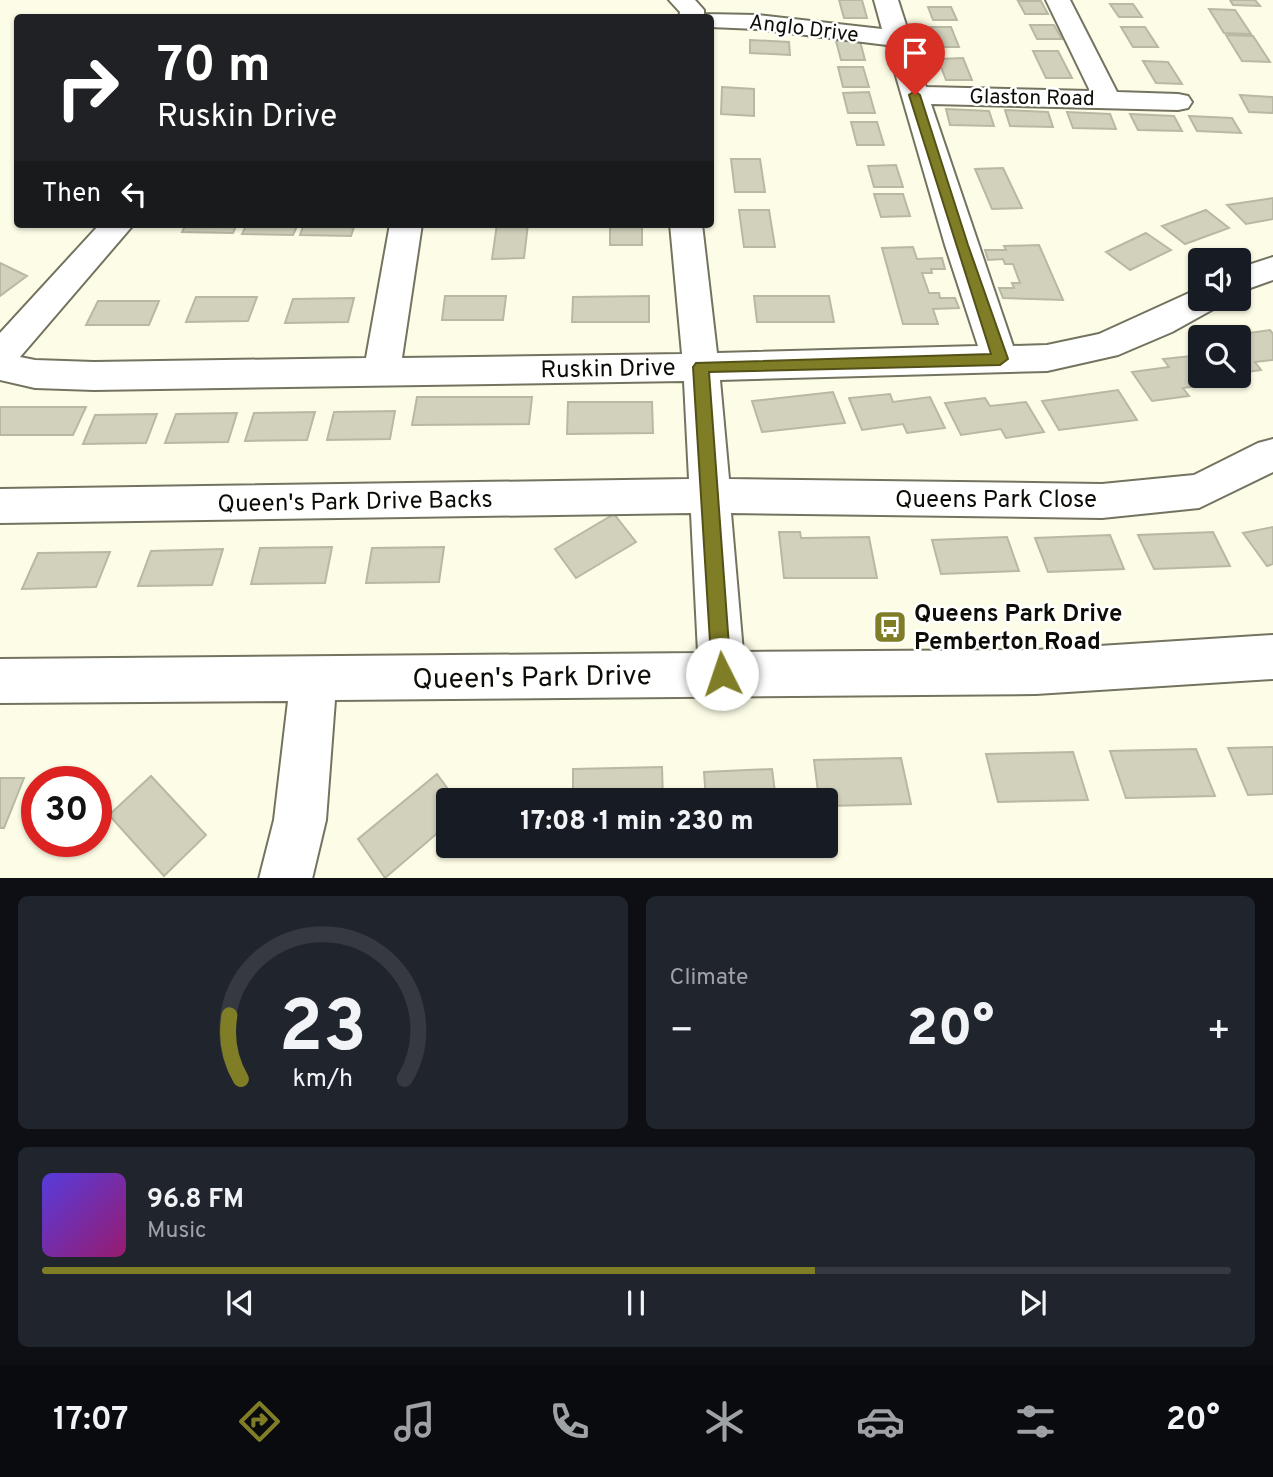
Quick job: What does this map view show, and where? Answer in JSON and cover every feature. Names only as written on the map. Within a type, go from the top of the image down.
[{"type":"street","points":[[681,0],[692,10],[692,14]]},
{"type":"street","points":[[886,0],[957,232],[1000,359]]},
{"type":"street","name":"Glaston Road","points":[[1058,0],[1107,99]]},
{"type":"street","name":"Anglo Drive","points":[[714,20],[760,22],[897,38]]},
{"type":"street","name":"Glaston Road","points":[[915,95],[1178,102]]},
{"type":"street","points":[[0,356],[114,228]]},
{"type":"street","points":[[382,372],[405,228]]},
{"type":"street","points":[[686,228],[701,367],[722,674]]},
{"type":"street","points":[[1251,276],[1273,268]]},
{"type":"street","name":"Ruskin Drive","points":[[0,366],[35,374],[82,375],[701,367],[1047,358],[1105,346],[1188,308]]},
{"type":"street","name":"Queens Park Close","points":[[710,496],[1102,500],[1199,491],[1272,454]]},
{"type":"street","name":"Queen's Park Drive Backs","points":[[0,506],[710,496]]},
{"type":"street","name":"Queen's Park Drive","points":[[0,681],[1036,672],[1273,657]]},
{"type":"street","points":[[285,878],[300,820],[314,678]]},
{"type":"building","points":[[839,0],[862,0],[867,18],[844,18]]},
{"type":"building","points":[[1230,0],[1255,0],[1260,6],[1233,5]]},
{"type":"building","points":[[1018,1],[1041,1],[1048,14],[1025,14]]},
{"type":"building","points":[[1110,4],[1133,4],[1142,17],[1119,17]]},
{"type":"building","points":[[928,7],[951,7],[957,20],[933,20]]},
{"type":"building","points":[[1209,9],[1235,10],[1251,34],[1224,33]]},
{"type":"building","points":[[1030,25],[1054,25],[1062,39],[1037,39]]},
{"type":"building","points":[[927,27],[951,27],[959,47],[934,47]]},
{"type":"building","points":[[1121,27],[1145,27],[1158,47],[1133,47]]},
{"type":"building","points":[[1226,35],[1253,36],[1270,62],[1242,61]]},
{"type":"building","points":[[750,40],[789,42],[790,55],[750,53]]},
{"type":"building","points":[[836,41],[860,41],[865,60],[841,60]]},
{"type":"building","points":[[1033,51],[1058,51],[1072,78],[1046,78]]},
{"type":"building","points":[[963,58],[972,80],[946,80],[938,59]]},
{"type":"building","points":[[1143,61],[1168,62],[1182,84],[1156,83]]},
{"type":"building","points":[[838,67],[863,67],[869,87],[843,87]]},
{"type":"building","points":[[722,87],[754,89],[754,116],[721,114]]},
{"type":"building","points":[[869,92],[875,113],[848,113],[843,93]]},
{"type":"building","points":[[1240,95],[1273,97],[1273,113],[1249,112]]},
{"type":"building","points":[[946,109],[989,111],[994,126],[950,125]]},
{"type":"building","points":[[1005,110],[1048,112],[1053,127],[1010,126]]},
{"type":"building","points":[[1067,112],[1110,114],[1116,129],[1073,128]]},
{"type":"building","points":[[1130,114],[1174,116],[1182,131],[1138,130]]},
{"type":"building","points":[[1189,116],[1232,118],[1241,133],[1197,131]]},
{"type":"building","points":[[851,122],[877,122],[884,145],[857,145]]},
{"type":"building","points":[[731,159],[760,159],[765,192],[735,192]]},
{"type":"building","points":[[896,165],[903,187],[874,187],[868,166]]},
{"type":"building","points":[[1003,168],[1022,208],[992,209],[975,169]]},
{"type":"building","points":[[874,194],[903,194],[910,216],[881,217]]},
{"type":"building","points":[[1273,198],[1273,219],[1246,224],[1227,205]]},
{"type":"building","points":[[739,210],[769,210],[775,247],[744,247]]},
{"type":"building","points":[[1206,210],[1229,228],[1185,244],[1162,226]]},
{"type":"building","points":[[184,228],[235,228],[233,233],[182,232]]},
{"type":"building","points":[[245,228],[296,228],[293,235],[242,234]]},
{"type":"building","points":[[303,228],[354,228],[351,236],[300,235]]},
{"type":"building","points":[[496,228],[528,228],[524,258],[492,259]]},
{"type":"building","points":[[610,228],[642,228],[642,245],[610,245]]},
{"type":"building","points":[[1146,233],[1171,250],[1130,270],[1106,252]]},
{"type":"building","points":[[1039,245],[1063,300],[1003,298],[999,288],[1014,288],[1012,283],[1020,283],[1013,264],[1005,264],[1003,259],[988,260],[985,250],[1006,250],[1004,246]]},
{"type":"building","points":[[913,247],[917,259],[942,258],[945,269],[931,269],[932,273],[922,273],[929,293],[939,293],[940,298],[955,298],[959,308],[933,309],[938,324],[903,324],[882,248]]},
{"type":"building","points":[[0,263],[27,276],[0,296]]},
{"type":"building","points":[[445,296],[506,296],[503,320],[442,320]]},
{"type":"building","points":[[649,296],[649,322],[572,322],[573,297]]},
{"type":"building","points":[[754,296],[829,296],[834,322],[757,322]]},
{"type":"building","points":[[196,297],[257,297],[248,321],[186,322]]},
{"type":"building","points":[[354,298],[348,322],[285,323],[293,299]]},
{"type":"building","points":[[98,301],[159,301],[149,325],[86,325]]},
{"type":"building","points":[[1270,330],[1273,334],[1273,360],[1255,362],[1261,370],[1251,371],[1251,333]]},
{"type":"building","points":[[1188,356],[1188,387],[1183,388],[1189,396],[1152,401],[1132,372],[1169,367],[1163,359]]},
{"type":"building","points":[[1118,390],[1137,420],[1059,430],[1042,401]]},
{"type":"building","points":[[833,392],[845,423],[762,432],[752,401]]},
{"type":"building","points":[[890,394],[893,402],[930,397],[945,428],[907,433],[903,424],[862,430],[849,398]]},
{"type":"building","points":[[417,397],[532,397],[529,424],[412,425]]},
{"type":"building","points":[[985,398],[990,406],[1026,402],[1044,432],[1006,438],[1001,429],[961,435],[945,403]]},
{"type":"building","points":[[568,402],[652,402],[653,433],[567,434]]},
{"type":"building","points":[[0,407],[86,407],[73,435],[0,435]]},
{"type":"building","points":[[395,411],[390,439],[327,440],[334,412]]},
{"type":"building","points":[[315,412],[307,440],[245,441],[254,413]]},
{"type":"building","points":[[237,413],[228,442],[165,443],[176,414]]},
{"type":"building","points":[[157,414],[146,443],[83,444],[95,415]]},
{"type":"building","points":[[614,514],[636,542],[576,578],[555,549]]},
{"type":"building","points":[[1273,527],[1273,564],[1267,566],[1243,533]]},
{"type":"building","points":[[779,532],[800,532],[801,538],[869,537],[877,578],[784,578]]},
{"type":"building","points":[[1213,532],[1230,566],[1154,569],[1138,535]]},
{"type":"building","points":[[1110,535],[1124,569],[1048,572],[1035,538]]},
{"type":"building","points":[[1007,537],[1019,571],[941,574],[932,540]]},
{"type":"building","points":[[332,547],[325,583],[251,584],[260,548]]},
{"type":"building","points":[[444,547],[439,582],[366,583],[372,548]]},
{"type":"building","points":[[223,549],[212,585],[138,586],[151,551]]},
{"type":"building","points":[[110,552],[96,587],[22,589],[38,553]]},
{"type":"building","points":[[1273,747],[1273,794],[1248,795],[1228,748]]},
{"type":"building","points":[[1196,749],[1215,796],[1126,798],[1110,751]]},
{"type":"building","points":[[1073,752],[1088,800],[998,802],[986,754]]},
{"type":"building","points":[[901,758],[911,804],[838,806],[838,788],[818,788],[814,760]]},
{"type":"building","points":[[662,767],[663,788],[573,788],[573,769]]},
{"type":"building","points":[[772,769],[774,788],[705,788],[704,772]]},
{"type":"building","points":[[437,774],[447,788],[436,788],[436,834],[385,878],[358,839]]},
{"type":"building","points":[[151,776],[206,835],[164,876],[112,818],[112,812]]},
{"type":"building","points":[[0,778],[21,778],[21,786],[4,828],[0,828]]},
{"type":"place","name":"Queens Park Drive Pemberton Road","points":[[890,627]]},
{"type":"route","points":[[722,674],[701,367],[1000,359],[961,245],[915,95]]}]
